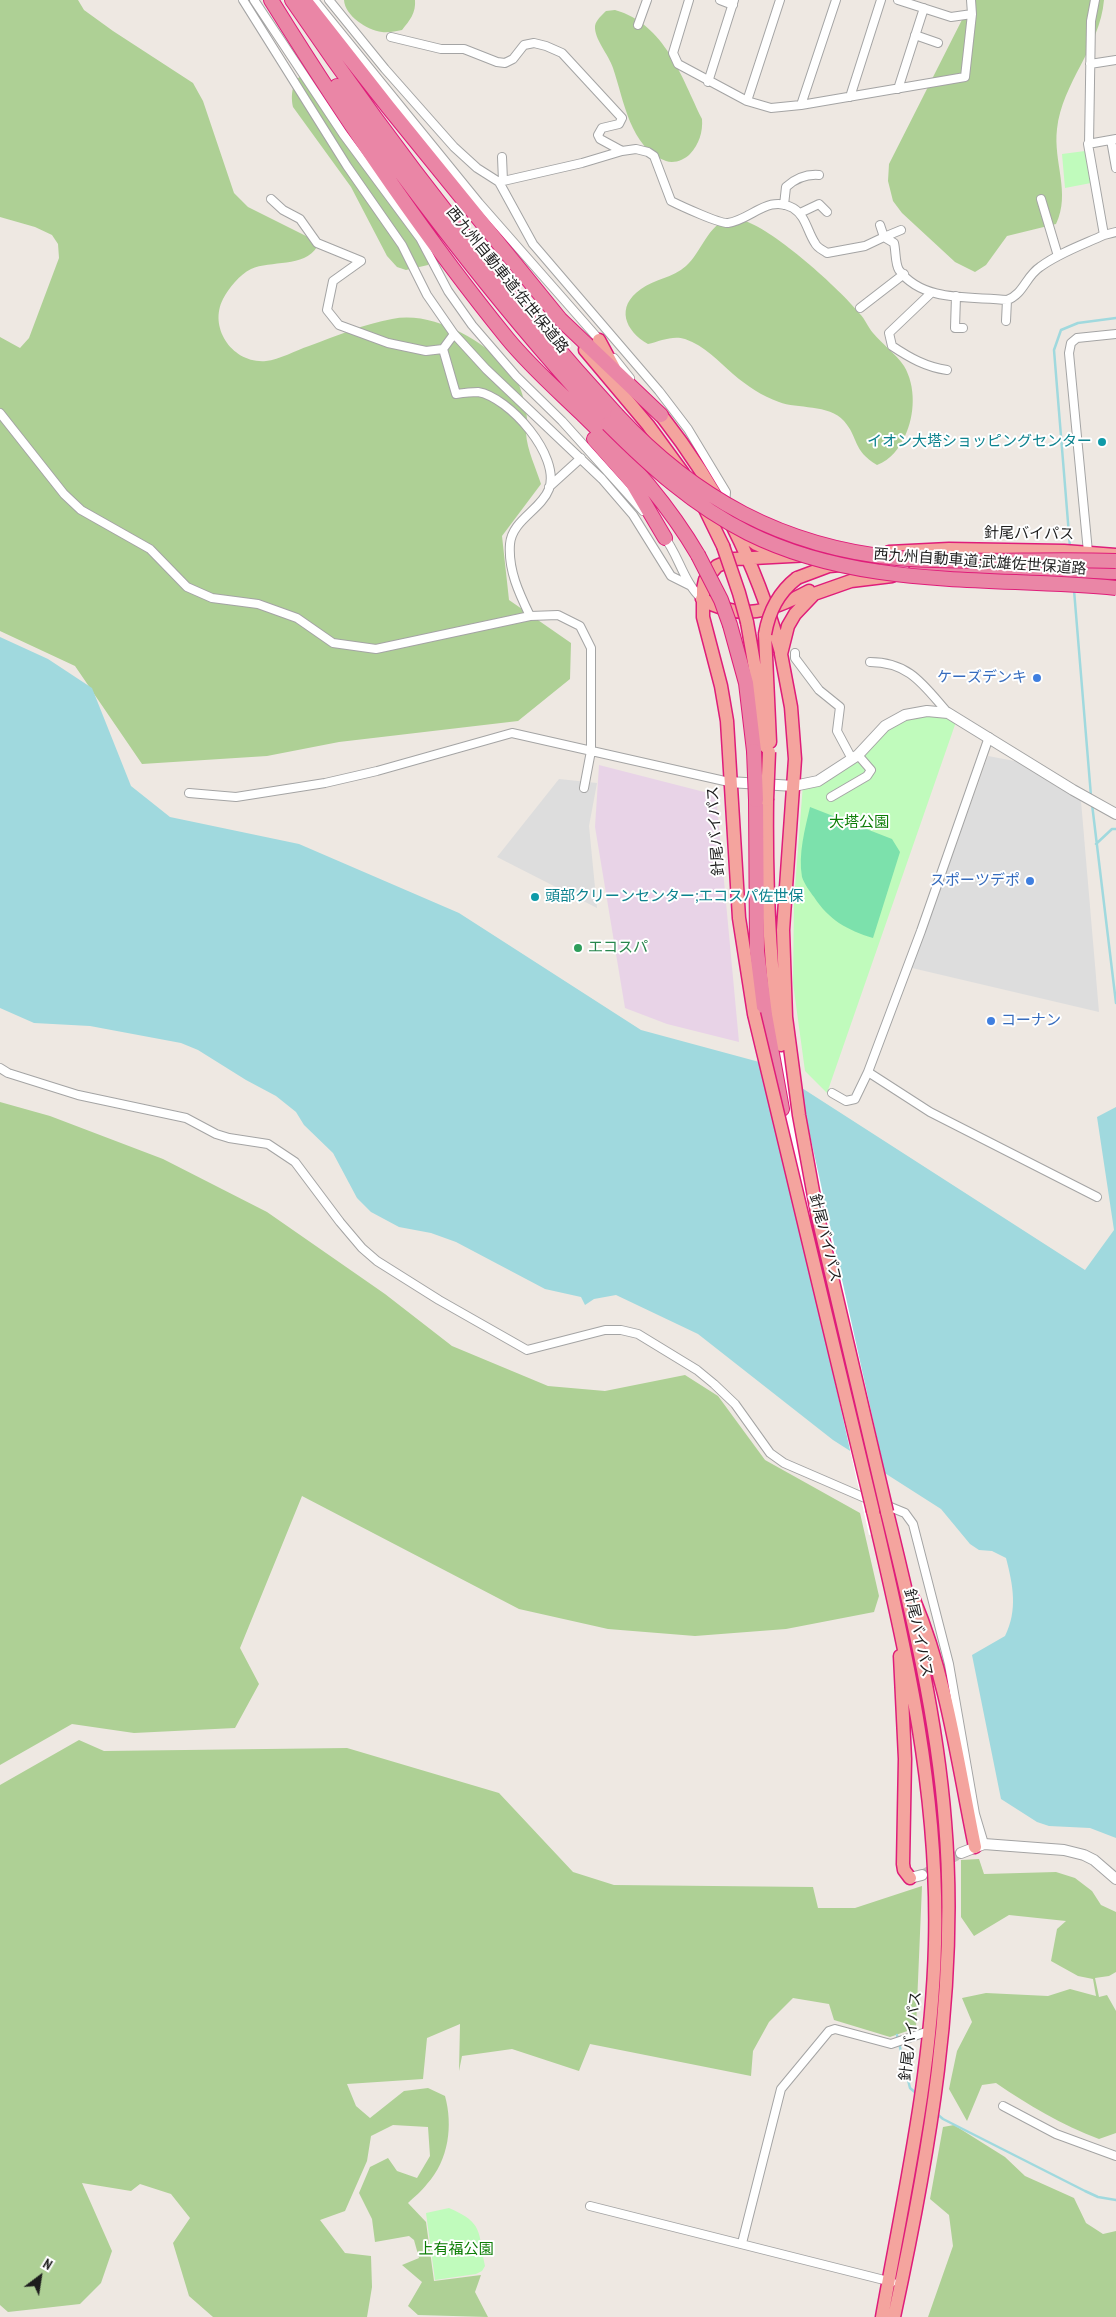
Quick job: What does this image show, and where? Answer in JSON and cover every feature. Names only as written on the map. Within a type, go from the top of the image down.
[{"type":"highway","points":[[272,0],[325,84],[423,226],[506,337],[632,482],[665,538]]},
{"type":"highway","name":"西九州自動車道;佐世保道路","points":[[276,0],[424,204],[515,319],[674,485],[712,513],[757,537]]},
{"type":"highway","name":"西九州自動車道;佐世保道路","points":[[292,0],[375,118],[430,191],[527,310],[612,420],[683,477],[715,498],[764,523]]},
{"type":"highway","points":[[304,0],[394,115],[648,425]]},
{"type":"highway","points":[[560,319],[661,415],[692,456],[740,532],[756,544],[787,556]]},
{"type":"highway","points":[[599,340],[635,407],[698,496],[723,546],[737,585],[747,622],[757,680],[762,752],[757,951],[770,1015],[802,1215]]},
{"type":"highway","points":[[537,372],[582,414],[643,478],[675,519],[698,555],[721,600],[730,625],[762,752]]},
{"type":"highway","points":[[732,521],[768,610],[781,654],[794,734],[794,786],[783,930],[770,1015]]},
{"type":"highway","name":"西九州自動車道;武雄佐世保道路","points":[[764,523],[789,534],[825,545],[896,558],[1116,562]]},
{"type":"highway","name":"西九州自動車道;武雄佐世保道路","points":[[757,537],[806,556],[866,570],[919,576],[1020,580],[1116,588]]},
{"type":"highway","points":[[895,552],[1066,565]]},
{"type":"highway","name":"針尾バイパス","points":[[894,2317],[901,2284],[948,1947],[946,1822],[928,1696],[903,1575],[794,1110],[770,1015],[739,918],[729,782],[727,721],[721,686],[703,617],[702,599],[705,580],[717,566],[724,562],[748,558],[895,552]]},
{"type":"highway","name":"針尾バイパス","points":[[762,752],[770,711],[766,634],[775,603],[787,586],[796,578],[828,566],[867,561],[1066,565],[1086,564],[1116,555]]},
{"type":"highway","points":[[781,654],[791,620],[814,594],[851,581],[959,569],[1116,562]]},
{"type":"highway","points":[[1086,564],[1116,571]]},
{"type":"highway","name":"針尾バイパス","points":[[1086,564],[1116,583]]},
{"type":"highway","points":[[702,599],[729,610],[768,610],[792,601],[819,586],[837,580],[865,575],[909,574]]},
{"type":"highway","name":"針尾バイパス","points":[[802,1215],[888,1572],[914,1695],[932,1822],[936,1935],[929,2031],[932,2056]]},
{"type":"highway","points":[[888,1572],[898,1633],[904,1722],[903,1864],[906,1875],[916,1877]]},
{"type":"highway","points":[[903,1575],[921,1617],[938,1673],[980,1845]]},
{"type":"highway","name":"針尾バイパス","points":[[882,2317],[888,2281],[918,2156]]},
{"type":"street","points":[[243,0],[348,166],[402,245],[427,295],[454,334],[486,369],[581,458],[633,515],[671,576],[689,585]]},
{"type":"street","points":[[254,0],[343,134],[420,238],[448,290],[472,325],[516,376],[568,428],[665,538],[689,585],[702,599]]},
{"type":"street","points":[[314,0],[479,203],[599,340],[661,415]]},
{"type":"street","points":[[329,0],[454,147],[477,168],[501,182],[596,160],[636,148],[648,152],[658,163],[671,201],[703,213],[718,222],[735,221],[771,204],[784,205],[800,213],[816,245],[826,253],[865,246],[901,230]]},
{"type":"street","points":[[638,25],[647,0]]},
{"type":"street","points":[[690,0],[673,53],[678,64],[708,82],[747,100],[771,108],[801,105],[965,77],[972,14],[971,0]]},
{"type":"street","points":[[708,82],[733,2],[720,0]]},
{"type":"street","points":[[747,100],[780,0]]},
{"type":"street","points":[[801,105],[836,0]]},
{"type":"street","points":[[850,96],[881,0]]},
{"type":"street","points":[[1095,0],[1091,21],[1090,144],[1088,144],[1104,235]]},
{"type":"street","points":[[902,1],[950,17],[972,14]]},
{"type":"street","points":[[898,88],[924,8]]},
{"type":"street","points":[[915,35],[938,43]]},
{"type":"street","points":[[390,37],[441,50],[464,49],[497,62],[513,59],[524,45],[534,43],[562,53],[622,118],[619,124],[602,128],[598,135],[600,139],[622,151]]},
{"type":"street","points":[[1090,64],[1116,60]]},
{"type":"street","points":[[1090,144],[1113,140],[1116,168]]},
{"type":"street","points":[[502,157],[501,182],[533,244],[659,391],[688,429],[726,492],[724,507]]},
{"type":"street","points":[[784,205],[786,187],[791,182],[807,174],[819,175]]},
{"type":"street","points":[[271,199],[283,210],[300,219],[317,242],[362,261],[333,282],[328,310],[339,325],[388,343],[426,351],[443,349],[454,334]]},
{"type":"street","points":[[1041,199],[1058,256]]},
{"type":"street","points":[[800,213],[819,204],[826,212]]},
{"type":"street","points":[[880,224],[884,237],[894,243],[898,269],[920,288],[931,293],[1007,300],[1015,298],[1038,268],[1058,256],[1104,235],[1116,232]]},
{"type":"street","points":[[860,308],[904,274]]},
{"type":"street","points":[[931,293],[889,333],[892,346],[912,359],[932,368],[947,370]]},
{"type":"street","points":[[956,296],[956,328]]},
{"type":"street","points":[[1006,320],[1007,300]]},
{"type":"street","points":[[1086,564],[1069,353],[1071,343],[1077,338],[1116,334]]},
{"type":"street","points":[[443,349],[456,394],[479,392],[500,403],[528,426],[541,443],[550,471],[549,487],[543,500],[518,525],[510,542],[514,582],[530,616]]},
{"type":"street","points":[[0,413],[64,494],[81,510],[150,548],[187,587],[212,598],[258,604],[297,618],[333,643],[376,649],[530,616],[558,615],[580,626],[590,648],[591,751],[584,788]]},
{"type":"street","points":[[549,487],[581,458]]},
{"type":"street","points":[[795,653],[795,658],[819,690],[840,708],[837,731],[855,757],[871,770],[867,776],[831,797]]},
{"type":"street","points":[[870,662],[889,662],[904,669],[948,713],[1116,814]]},
{"type":"street","points":[[188,793],[236,797],[325,783],[377,771],[512,733],[729,782],[794,786],[818,781],[855,757],[885,726],[905,715],[927,711],[948,713]]},
{"type":"street","points":[[832,1094],[846,1102],[855,1099],[868,1072],[922,931],[989,737]]},
{"type":"street","points":[[0,1068],[8,1073],[78,1095],[186,1118],[216,1134],[228,1138],[268,1144],[295,1162],[340,1222],[376,1261],[497,1334],[527,1350],[606,1330],[621,1330],[638,1334],[689,1364],[714,1384],[735,1404],[770,1453],[784,1462],[906,1513],[913,1524],[949,1664],[980,1845]]},
{"type":"street","points":[[868,1072],[930,1112],[1097,1197]]},
{"type":"street","points":[[962,1853],[980,1845],[1064,1850],[1084,1855],[1116,1879]]},
{"type":"street","points":[[742,2243],[784,2083],[829,2031],[835,2029],[891,2044],[929,2031]]},
{"type":"street","points":[[1003,2106],[1056,2134],[1116,2156]]},
{"type":"street","points":[[590,2206],[901,2284]]},
{"type":"shaded area","points":[[988,756],[1020,762],[1081,801],[1099,1012],[912,968]]},
{"type":"shaded area","points":[[599,765],[716,795],[739,1042],[667,1024],[625,1008],[595,827]]},
{"type":"shaded area","points":[[559,779],[597,783],[589,826],[597,908],[497,857]]},
{"type":"green space","points":[[0,0],[78,0],[84,10],[113,31],[193,83],[203,101],[234,193],[248,207],[314,240],[317,247],[311,254],[296,261],[259,266],[251,269],[238,278],[223,299],[219,310],[221,332],[234,350],[243,357],[254,360],[271,360],[361,327],[392,319],[408,318],[423,319],[454,329],[483,346],[511,371],[523,398],[527,421],[527,439],[541,484],[502,536],[509,600],[571,643],[570,679],[518,721],[339,742],[267,756],[142,764],[75,666],[0,631],[0,337],[20,348],[29,338],[59,258],[58,244],[52,235],[35,227],[0,217]]},
{"type":"green space","points":[[344,0],[415,0],[415,9],[402,30],[392,32],[376,31],[353,17],[345,6]]},
{"type":"green space","points":[[972,0],[1104,0],[1096,34],[1073,80],[1060,112],[1056,141],[1062,201],[1056,224],[1007,236],[986,265],[975,272],[955,262],[902,213],[893,201],[888,181],[889,164]]},
{"type":"green space","points":[[615,10],[632,17],[647,27],[659,40],[679,70],[702,119],[702,129],[698,142],[690,154],[682,160],[669,162],[654,155],[636,134],[630,122],[613,68],[595,31],[595,26],[601,16],[606,11]]},
{"type":"green space","points":[[309,71],[406,188],[438,252],[428,265],[406,270],[397,267],[387,256],[351,187],[293,107],[292,96],[296,81]]},
{"type":"green space","points":[[1085,151],[1091,183],[1065,188],[1062,154]]},
{"type":"green space","points":[[730,218],[743,220],[758,227],[773,236],[806,262],[850,303],[862,316],[873,333],[904,366],[911,382],[913,401],[911,419],[900,445],[886,460],[877,465],[863,454],[849,427],[838,416],[822,409],[786,404],[773,400],[749,387],[711,354],[692,342],[676,338],[648,344],[640,339],[629,326],[626,311],[628,303],[633,296],[646,286],[686,266],[716,226]]},
{"type":"green space","name":"大塔公園","points":[[927,711],[957,719],[827,1093],[805,1071],[793,983],[794,900],[803,784],[852,759],[885,726]]},
{"type":"green space","points":[[810,807],[892,839],[900,852],[873,938],[847,928],[832,918],[804,882],[801,868],[801,851]]},
{"type":"green space","points":[[0,1102],[50,1116],[163,1159],[267,1212],[385,1294],[452,1346],[548,1386],[605,1391],[685,1375],[718,1396],[765,1460],[860,1513],[879,1596],[874,1612],[786,1629],[695,1636],[608,1629],[519,1609],[302,1496],[240,1648],[259,1684],[235,1728],[134,1733],[72,1724],[0,1765]]},
{"type":"green space","points":[[79,1740],[104,1751],[347,1748],[499,1793],[573,1872],[614,1885],[813,1887],[818,1908],[855,1908],[922,1886],[916,2028],[890,2037],[834,2020],[829,2004],[793,1998],[769,2022],[753,2051],[751,2076],[590,2044],[579,2071],[512,2049],[462,2056],[459,2071],[460,2024],[427,2038],[423,2079],[347,2084],[356,2106],[370,2118],[404,2091],[428,2088],[445,2096],[449,2130],[444,2153],[434,2175],[408,2203],[426,2222],[434,2281],[481,2275],[475,2292],[488,2317],[418,2315],[408,2306],[422,2282],[402,2265],[419,2258],[414,2240],[409,2236],[375,2242],[372,2219],[359,2193],[370,2167],[388,2158],[397,2171],[417,2178],[430,2156],[428,2127],[393,2125],[371,2136],[367,2161],[345,2211],[320,2220],[345,2253],[371,2256],[372,2287],[367,2317],[213,2317],[189,2296],[173,2243],[190,2218],[171,2194],[140,2184],[131,2191],[82,2183],[112,2251],[101,2283],[80,2304],[8,2312],[0,2305],[0,1785]]},
{"type":"green space","points":[[979,1859],[984,1874],[1056,1872],[1075,1878],[1092,1891],[1101,1905],[1116,1912],[1116,1972],[1109,1976],[1095,1978],[1099,1997],[1107,1995],[1116,2011],[1116,2133],[1099,2139],[1046,2114],[996,2083],[982,2085],[967,2121],[949,2089],[957,2051],[972,2022],[962,1998],[986,1993],[1048,1996],[1070,1989],[1096,1996],[1093,1979],[1078,1976],[1051,1961],[1057,1929],[1066,1921],[1009,1915],[974,1936],[961,1917],[961,1860]]},
{"type":"green space","points":[[954,2125],[1005,2157],[1025,2176],[1074,2198],[1086,2223],[1103,2234],[1116,2231],[1116,2317],[928,2317],[953,2246],[949,2215],[930,2199],[943,2127]]},
{"type":"green space","name":"上有福公園","points":[[449,2208],[468,2219],[478,2230],[485,2266],[482,2271],[476,2274],[435,2280],[426,2213]]},
{"type":"water","points":[[0,637],[48,659],[92,688],[131,786],[170,817],[299,844],[459,913],[641,1030],[763,1063],[1085,1270],[1114,1230],[1097,1117],[1116,1107],[1116,1838],[1090,1828],[1049,1826],[1037,1822],[1001,1799],[972,1655],[1005,1636],[1012,1617],[1013,1597],[1011,1578],[1006,1558],[992,1551],[979,1550],[970,1544],[941,1509],[833,1440],[698,1334],[616,1295],[594,1299],[585,1305],[581,1297],[545,1289],[456,1242],[431,1233],[399,1227],[371,1212],[357,1198],[333,1153],[304,1125],[296,1112],[276,1096],[198,1050],[181,1043],[90,1026],[34,1023],[0,1008]]},
{"type":"pier","points":[[786,1027],[897,1528],[869,1535],[757,1033]]},
{"type":"waterway","points":[[1070,547],[1054,350],[1061,330],[1078,323],[1116,318]]},
{"type":"waterway","points":[[1074,590],[1091,796]]},
{"type":"waterway","points":[[1092,804],[1116,1003]]},
{"type":"waterway","points":[[1096,844],[1112,829],[1116,829]]},
{"type":"waterway","points":[[897,2035],[910,2088],[917,2094]]},
{"type":"waterway","points":[[937,2114],[943,2119],[1085,2191],[1098,2197],[1116,2200]]},
{"type":"tunnel","points":[[922,1875],[961,1853]]},
{"type":"place","name":"イオン大塔ショッピングセンター","points":[[1102,442]]},
{"type":"place","name":"ケーズデンキ","points":[[1037,678]]},
{"type":"place","name":"スポーツデポ","points":[[1030,881]]},
{"type":"place","name":"頭部クリーンセンター;エコスパ佐世保","points":[[535,897]]},
{"type":"place","name":"エコスパ","points":[[578,948]]},
{"type":"place","name":"コーナン","points":[[991,1021]]}]
